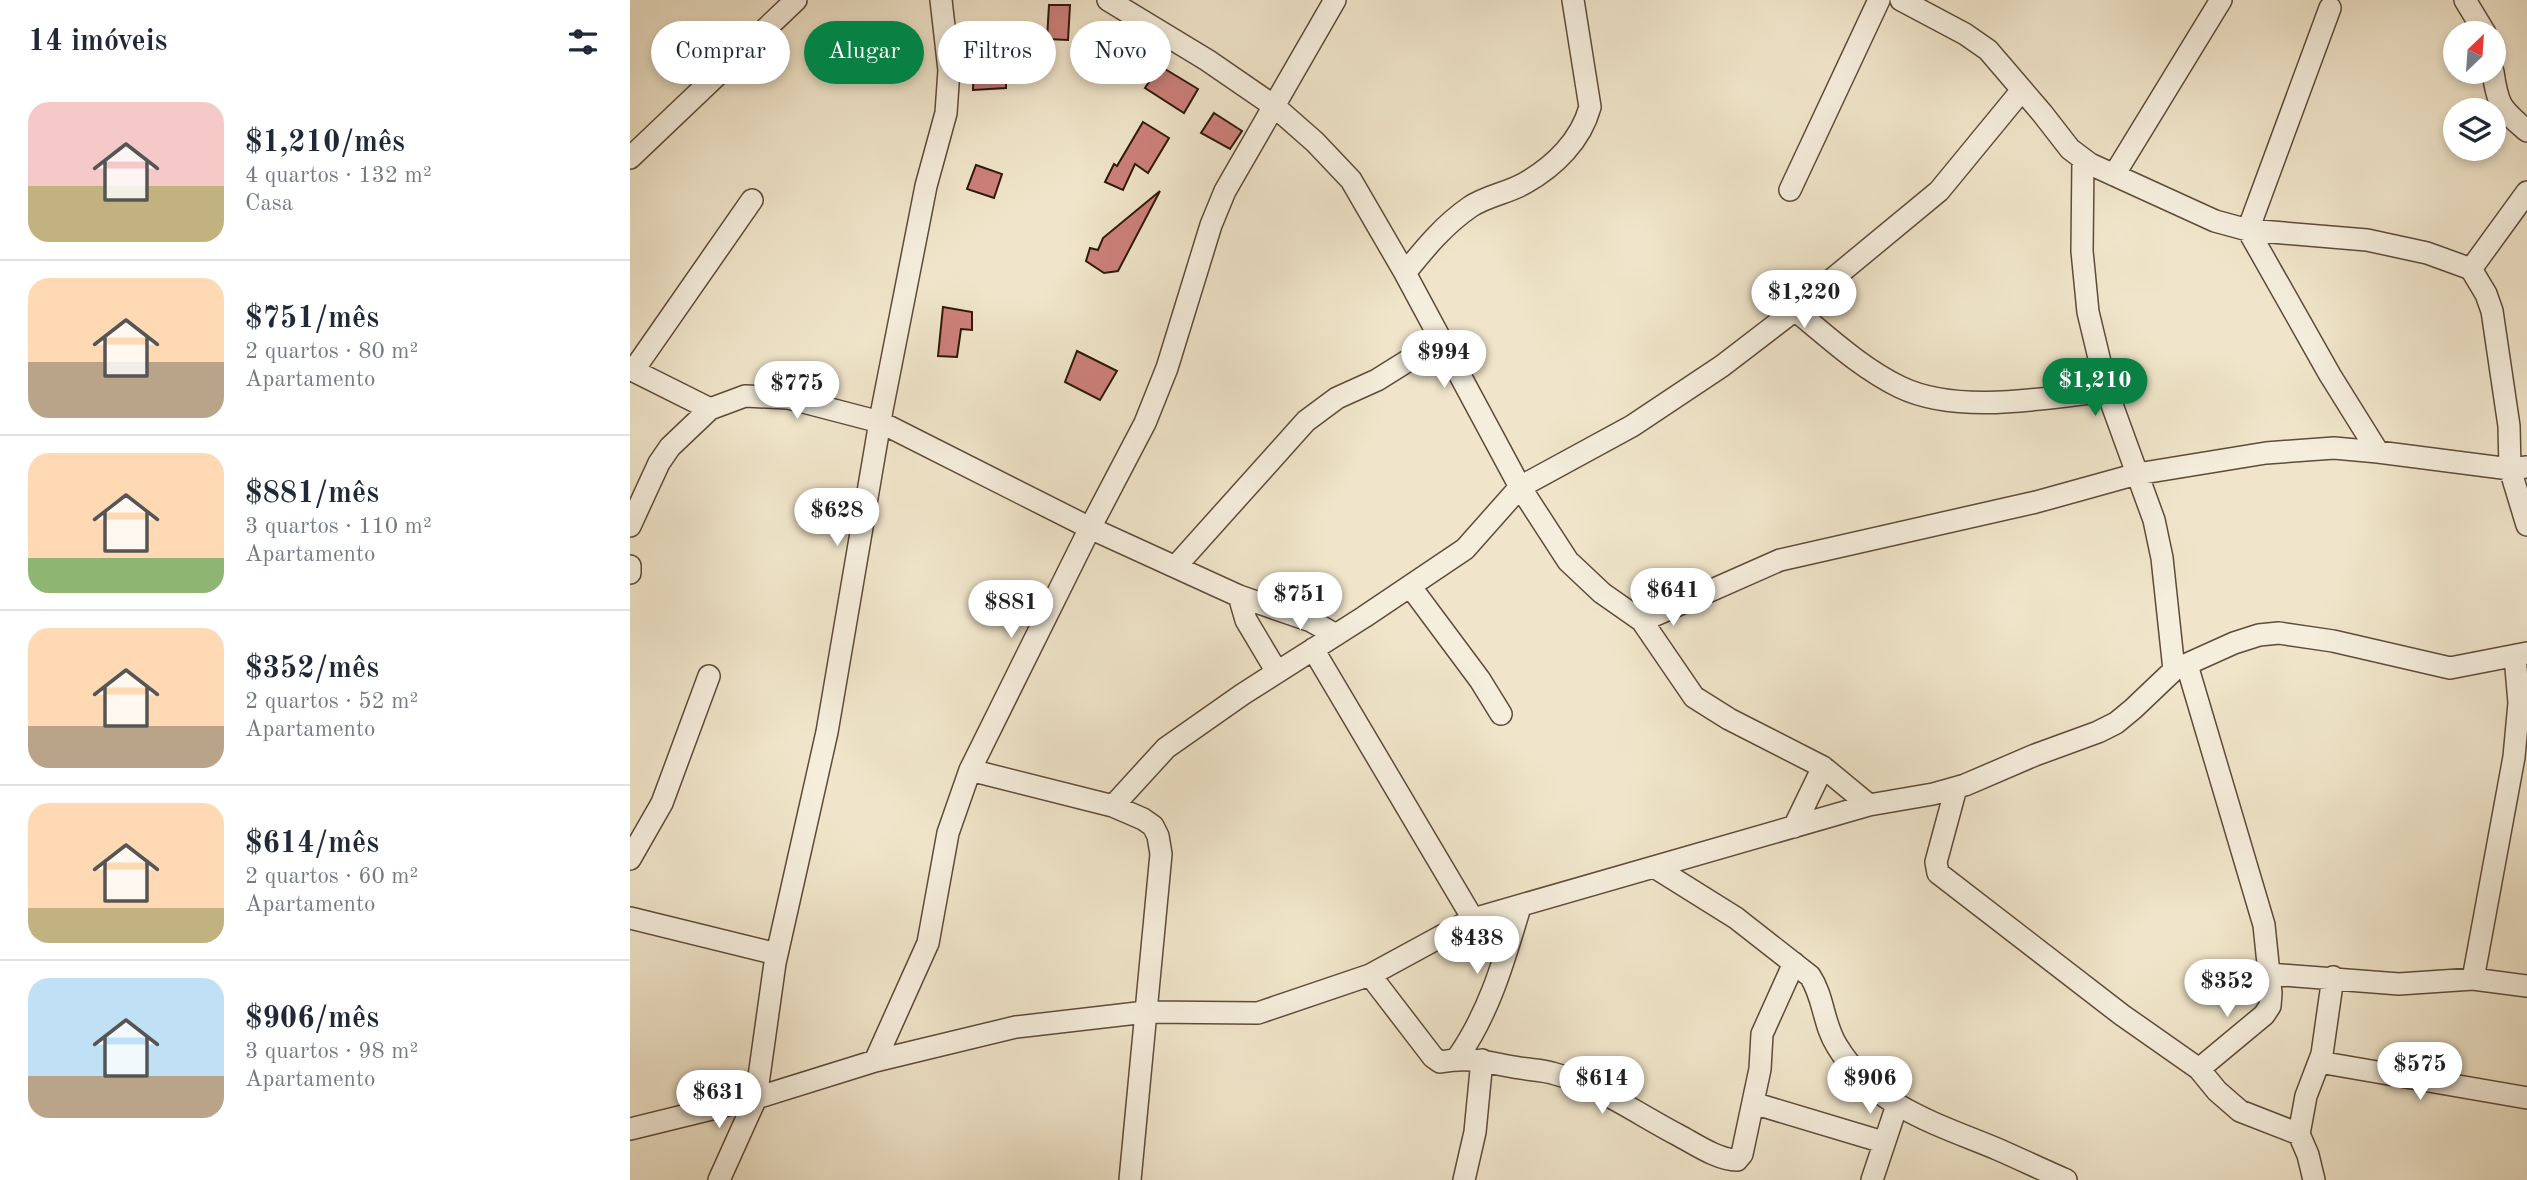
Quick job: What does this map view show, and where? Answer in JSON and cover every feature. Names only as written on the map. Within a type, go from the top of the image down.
[{"type":"street","points":[[630,158],[796,0]]},
{"type":"street","points":[[719,1180],[756,1098],[777,954],[827,732],[880,422],[926,186],[946,113],[949,70],[942,0]]},
{"type":"street","points":[[1108,0],[1207,60],[1274,106],[1315,142],[1351,180],[1405,273],[1520,487],[1568,561],[1602,593],[1642,621],[1694,697],[1729,719],[1823,767],[1869,805]]},
{"type":"street","points":[[875,1060],[928,943],[948,833],[970,770],[1145,423],[1167,368],[1210,225],[1225,191],[1335,0]]},
{"type":"street","points":[[1405,273],[1436,235],[1472,205],[1525,183],[1576,140],[1586,122],[1590,107],[1573,0]]},
{"type":"street","points":[[1790,190],[1879,0]]},
{"type":"street","points":[[2114,174],[2221,0]]},
{"type":"street","points":[[2465,0],[2478,21]]},
{"type":"street","points":[[1908,1],[1987,50],[2070,149],[2083,159],[2114,174],[2215,221],[2248,230],[2367,240],[2427,253],[2471,269],[2486,294],[2492,311],[2527,525]]},
{"type":"street","points":[[2330,8],[2248,230],[2330,375],[2378,452]]},
{"type":"street","points":[[2495,84],[2500,106],[2527,131]]},
{"type":"street","points":[[1113,806],[1166,748],[1465,549],[1520,487],[1632,426],[1722,366],[1795,310],[1940,191],[2022,90]]},
{"type":"street","points":[[2083,159],[2082,251],[2088,312],[2108,391],[2154,520],[2180,668],[2264,925],[2270,1006],[2264,1015],[2199,1069]]},
{"type":"street","points":[[2471,269],[2527,192]]},
{"type":"street","points":[[710,409],[632,370],[752,200]]},
{"type":"street","points":[[1795,310],[1881,376],[1902,388],[1935,399],[1983,402],[2108,391]]},
{"type":"street","points":[[1176,566],[1306,421],[1337,398],[1377,380],[1441,340]]},
{"type":"street","points":[[630,526],[664,455],[710,409],[745,396],[788,397],[880,422],[1090,528],[1239,596],[1311,621],[1336,635]]},
{"type":"street","points":[[1642,621],[1780,560],[2036,502],[2137,474],[2266,453],[2334,448],[2518,468]]},
{"type":"street","points":[[630,566],[630,573]]},
{"type":"street","points":[[1410,586],[1480,680],[1501,714]]},
{"type":"street","points":[[1239,596],[1246,620],[1277,672]]},
{"type":"street","points":[[630,1129],[756,1098],[875,1060],[1016,1027],[1146,1012],[1258,1013],[1370,975],[1473,919],[1869,805],[1956,788],[2116,723],[2180,668],[2234,643],[2259,635],[2279,633],[2451,668],[2521,655],[2521,759],[2473,978]]},
{"type":"street","points":[[1313,649],[1473,919]]},
{"type":"street","points":[[630,859],[662,803],[709,676]]},
{"type":"street","points":[[1794,827],[1823,767]]},
{"type":"street","points":[[970,770],[1113,806],[1143,818],[1153,827],[1161,854],[1130,1180]]},
{"type":"street","points":[[1956,788],[1936,862],[1938,873],[2122,1015],[2199,1069],[2217,1091],[2240,1111],[2299,1134]]},
{"type":"street","points":[[1656,868],[1736,918],[1810,976],[1818,987],[1837,1046],[1872,1087],[1924,1121],[2066,1180]]},
{"type":"street","points":[[1458,1057],[1482,1019],[1494,991],[1520,907]]},
{"type":"street","points":[[630,918],[777,954]]},
{"type":"street","points":[[1370,975],[1433,1057],[1440,1062],[1458,1057],[1550,1072],[1608,1095],[1705,1149],[1737,1160],[1742,1154],[1760,1069],[1759,1049],[1762,1034],[1794,963]]},
{"type":"street","points":[[2269,974],[2399,984],[2473,978],[2527,986]]},
{"type":"street","points":[[2314,1180],[2299,1134],[2306,1096],[2319,1062],[2333,977]]},
{"type":"street","points":[[1464,1180],[1475,1132],[1482,1060]]},
{"type":"street","points":[[2319,1062],[2527,1098]]},
{"type":"street","points":[[1753,1103],[1883,1142]]},
{"type":"street","points":[[1872,1180],[1897,1105]]},
{"type":"building","points":[[1049,5],[1070,5],[1068,40],[1056,39],[1056,21],[1048,21]]},
{"type":"building","points":[[1171,73],[1198,89],[1184,113],[1145,88],[1148,84],[1171,84]]},
{"type":"building","points":[[973,84],[1006,84],[1006,88],[973,90]]},
{"type":"building","points":[[1214,113],[1242,131],[1230,149],[1201,133]]},
{"type":"building","points":[[1143,122],[1169,138],[1148,173],[1135,164],[1123,190],[1105,182],[1114,164],[1117,166]]},
{"type":"building","points":[[976,165],[1002,174],[994,198],[967,189]]},
{"type":"building","points":[[1160,191],[1118,271],[1104,273],[1086,261],[1090,248],[1098,250],[1103,238]]},
{"type":"building","points":[[943,307],[972,312],[972,330],[961,329],[957,357],[938,356]]},
{"type":"building","points":[[1077,351],[1117,371],[1100,400],[1065,382]]}]
